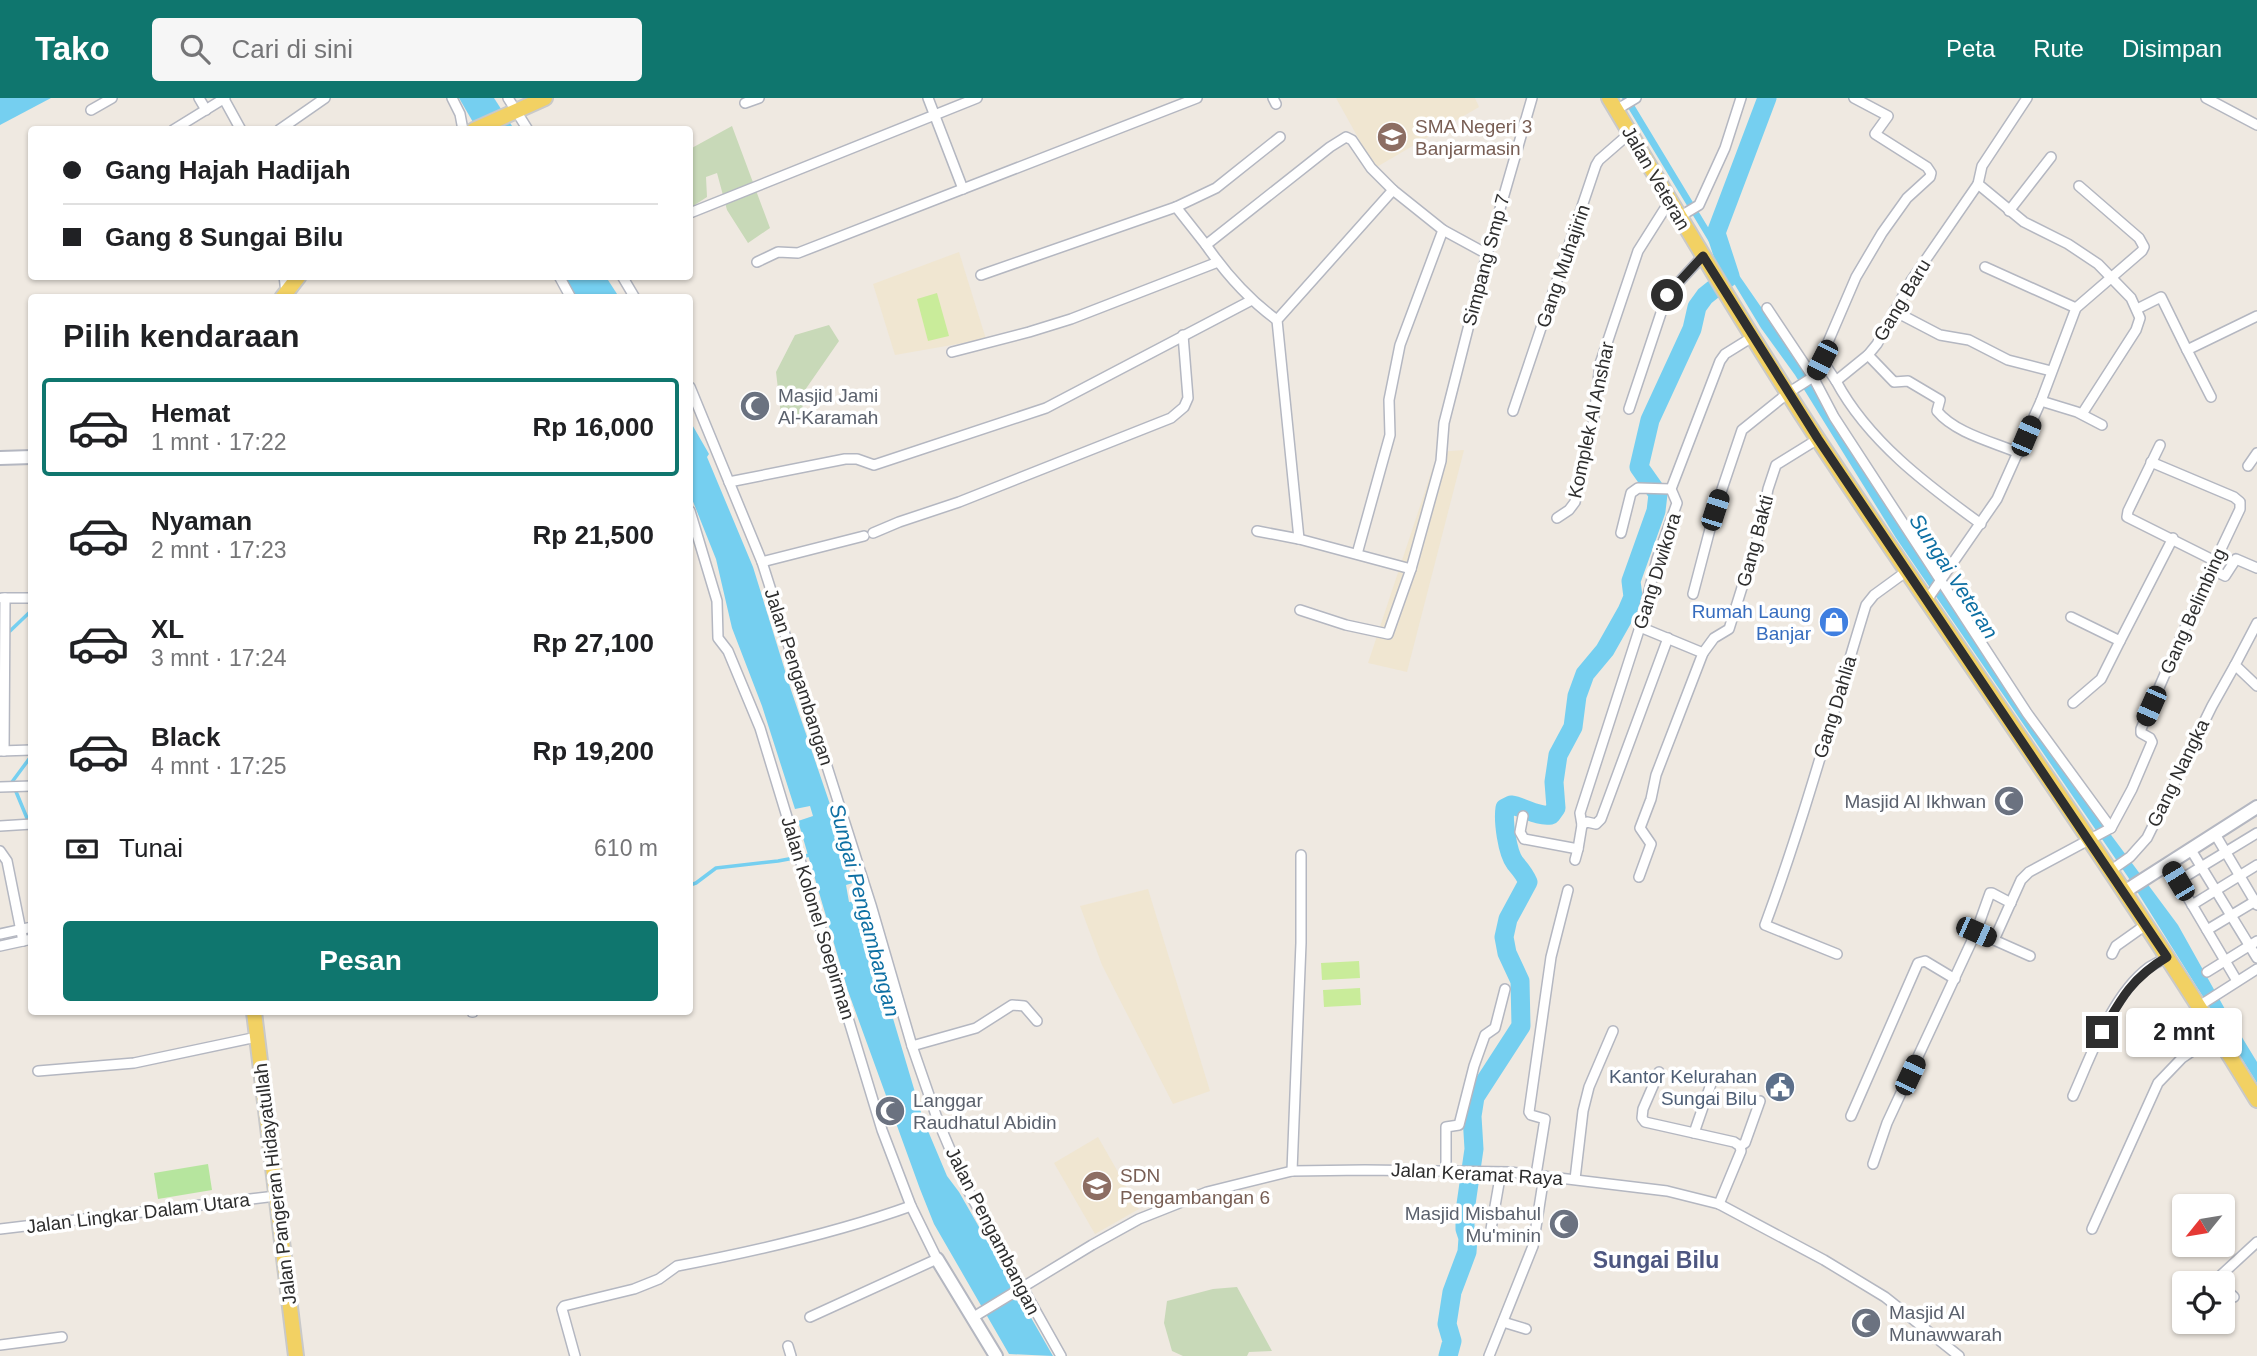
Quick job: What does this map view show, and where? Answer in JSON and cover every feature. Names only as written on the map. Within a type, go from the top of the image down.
[{"type":"main road","points":[[481,126],[511,108],[545,98]]},
{"type":"main road","name":"Jalan Veteran","points":[[1616,105],[1669,202],[1682,215],[1703,256],[1792,390],[1818,439],[1907,570],[1930,596],[2129,889],[2167,957],[2202,1005],[2257,1100]]},
{"type":"main road","name":"Jalan Pangeran Hidayatullah","points":[[254,1015],[296,1356]]},
{"type":"street","points":[[92,110],[111,98]]},
{"type":"street","points":[[199,98],[206,110]]},
{"type":"street","points":[[285,126],[325,98]]},
{"type":"street","points":[[452,98],[462,126]]},
{"type":"street","points":[[745,103],[759,98]]},
{"type":"street","points":[[928,98],[962,189]]},
{"type":"street","points":[[693,212],[977,98]]},
{"type":"street","points":[[757,262],[778,252],[798,253],[1197,98]]},
{"type":"street","name":"Simpang Smp 7","points":[[1300,610],[1346,625],[1388,634],[1411,569],[1441,461],[1444,423],[1487,254],[1532,98]]},
{"type":"street","points":[[1682,215],[1699,205],[1725,148],[1741,98]]},
{"type":"street","points":[[1693,594],[1715,510],[1742,430],[1792,390],[1812,378],[1857,277],[1901,207],[1910,195],[1927,181],[1931,173],[1927,167],[1875,134],[1888,116],[1854,98]]},
{"type":"street","name":"Gang Baru","points":[[1836,381],[1868,355],[1877,344],[1911,281],[1978,184],[1983,166],[2027,98]]},
{"type":"street","points":[[2206,98],[2257,125]]},
{"type":"street","points":[[180,126],[224,99],[239,126]]},
{"type":"street","points":[[1616,105],[1635,99]]},
{"type":"street","points":[[511,108],[525,126]]},
{"type":"street","points":[[190,120],[194,126]]},
{"type":"street","name":"Gang Muhajirin","points":[[1513,411],[1596,164],[1630,133]]},
{"type":"street","points":[[981,275],[1176,208],[1216,187],[1280,137]]},
{"type":"street","points":[[1206,245],[1346,137],[1352,140],[1371,167],[1393,190],[1443,230],[1487,254]]},
{"type":"street","points":[[2009,211],[2051,157]]},
{"type":"street","points":[[1978,184],[2024,222],[2068,244],[2112,276],[2132,298],[2137,309],[2140,323],[2082,414]]},
{"type":"street","points":[[1930,596],[1997,499],[2041,401],[2076,308],[2142,251],[2143,244],[2079,186]]},
{"type":"street","points":[[1299,539],[1277,320],[1393,190]]},
{"type":"street","name":"Komplek Al Anshar","points":[[1557,518],[1575,502],[1593,426],[1600,364],[1633,263],[1644,240],[1669,202]]},
{"type":"street","points":[[1176,208],[1250,300],[1277,320]]},
{"type":"street","points":[[1357,554],[1390,435],[1389,400],[1400,345],[1443,230]]},
{"type":"street","points":[[1629,410],[1667,295],[1703,256]]},
{"type":"street","points":[[953,352],[1071,319],[1217,262]]},
{"type":"street","points":[[1985,267],[2076,308]]},
{"type":"street","points":[[2137,309],[2161,298],[2211,397]]},
{"type":"street","points":[[729,482],[845,459],[857,459],[874,465],[1046,408],[1250,300]]},
{"type":"street","points":[[1767,308],[1834,417],[2027,713],[2111,828]]},
{"type":"street","points":[[1894,311],[1940,335],[1969,340],[2008,360],[2051,371]]},
{"type":"street","points":[[2187,350],[2257,316]]},
{"type":"street","points":[[762,562],[868,534],[959,502],[1171,418],[1184,407],[1188,398],[1183,335]]},
{"type":"street","name":"Gang Dwikora","points":[[1575,860],[1582,825],[1580,813],[1640,627],[1657,559],[1677,503],[1668,489],[1720,361],[1725,354],[1754,336]]},
{"type":"street","points":[[1868,355],[1894,382],[1908,381],[1940,400],[1937,411],[1940,415],[1962,429],[2019,453]]},
{"type":"street","points":[[1822,360],[1847,401],[1870,430],[1920,476],[1981,524]]},
{"type":"street","name":"Jalan Pengambangan","points":[[693,394],[762,562],[871,905],[912,1046],[950,1150],[1020,1289],[1061,1356]]},
{"type":"street","points":[[2041,401],[2082,414],[2102,425]]},
{"type":"street","name":"Gang Bakti","points":[[1703,653],[1714,638],[1729,629],[1756,543],[1776,465],[1818,439]]},
{"type":"street","points":[[2160,445],[2127,517],[2173,538],[2225,576],[2236,559],[2257,568]]},
{"type":"street","points":[[2248,466],[2257,453]]},
{"type":"street","points":[[0,458],[28,457]]},
{"type":"street","name":"Gang Belimbing","points":[[1994,940],[2021,880],[2029,872],[2095,839],[2111,828],[2132,789],[2152,742],[2141,733],[2141,729],[2240,509],[2240,502],[2151,462]]},
{"type":"street","points":[[1621,533],[1631,493],[1638,488],[1668,489]]},
{"type":"street","name":"Jalan Kolonel Soepirman","points":[[693,521],[717,601],[718,638],[728,651],[760,728],[882,1130],[911,1206],[937,1259],[976,1315],[996,1356]]},
{"type":"street","points":[[1257,531],[1299,539],[1411,569]]},
{"type":"street","points":[[2073,702],[2101,679],[2173,538]]},
{"type":"street","name":"Gang Dahlia","points":[[1837,954],[1765,925],[1788,861],[1866,605],[1874,595],[1907,570]]},
{"type":"street","points":[[28,598],[3,598],[2,751],[28,750]]},
{"type":"street","points":[[2071,617],[2120,641]]},
{"type":"street","name":"Gang Nangka","points":[[2115,868],[2130,857],[2147,838],[2211,706],[2257,623]]},
{"type":"street","points":[[1639,877],[1651,844],[1640,828],[1651,799],[1656,775],[1703,653],[1640,627]]},
{"type":"street","points":[[1582,825],[1587,822],[1596,824],[1601,819],[1668,638]]},
{"type":"street","points":[[2235,665],[2257,686]]},
{"type":"street","points":[[0,787],[28,786]]},
{"type":"street","points":[[2129,889],[2257,807]]},
{"type":"street","points":[[1523,816],[1520,832],[1524,839],[1577,849]]},
{"type":"street","points":[[0,826],[28,824]]},
{"type":"street","points":[[2178,881],[2257,833]]},
{"type":"street","points":[[2207,930],[2256,902],[2215,834]]},
{"type":"street","points":[[2191,850],[2231,916],[2253,943],[2257,958]]},
{"type":"street","points":[[0,851],[7,860],[20,929],[27,940],[0,946]]},
{"type":"street","points":[[1292,1171],[1301,943],[1301,855]]},
{"type":"street","points":[[2168,864],[2237,981]]},
{"type":"street","points":[[2192,905],[2257,864]]},
{"type":"street","points":[[1489,1356],[1533,1246],[1545,1119],[1529,1112],[1551,957],[1568,890]]},
{"type":"street","points":[[1873,1164],[1887,1123],[1955,979],[1990,893],[2011,902]]},
{"type":"street","points":[[2112,954],[2116,946],[2147,924]]},
{"type":"street","points":[[0,934],[28,928]]},
{"type":"street","points":[[1976,932],[2031,956]]},
{"type":"street","points":[[2207,972],[2253,943]]},
{"type":"street","points":[[2073,1096],[2102,1032],[2124,993],[2147,969],[2167,957]]},
{"type":"street","points":[[1851,1116],[1919,962],[1925,961],[1955,979]]},
{"type":"street","points":[[2202,1005],[2257,969]]},
{"type":"street","points":[[1446,1170],[1446,1127],[1459,1125],[1485,1035],[1495,1028],[1505,989]]},
{"type":"street","points":[[912,1046],[976,1028],[1012,1005],[1024,1006],[1037,1021]]},
{"type":"street","points":[[1575,1179],[1583,1111],[1589,1087],[1613,1031]]},
{"type":"street","points":[[2092,1229],[2158,1083],[2182,1058],[2217,1034]]},
{"type":"street","points":[[38,1071],[134,1063],[257,1037]]},
{"type":"street","points":[[1659,1072],[1643,1109],[1643,1121],[1734,1142],[1740,1146],[1741,1151],[1719,1204]]},
{"type":"street","points":[[1694,1133],[1712,1081]]},
{"type":"street","points":[[1740,1146],[1745,1143],[1760,1101]]},
{"type":"street","name":"Jalan Keramat Raya","points":[[976,1315],[1092,1245],[1165,1208],[1207,1192],[1292,1171],[1479,1171],[1540,1175],[1667,1191],[1719,1204],[1824,1260],[1885,1297],[1959,1356]]},
{"type":"street","points":[[1491,1229],[1501,1172]]},
{"type":"street","name":"Jalan Lingkar Dalam Utara","points":[[0,1229],[276,1196]]},
{"type":"street","points":[[575,1356],[562,1317],[562,1309],[565,1306],[634,1289],[659,1279],[677,1266],[849,1227],[911,1206]]},
{"type":"street","points":[[2226,1271],[2257,1242]]},
{"type":"street","points":[[810,1317],[937,1259]]},
{"type":"street","points":[[1503,1322],[1526,1329]]},
{"type":"street","points":[[0,1345],[62,1337]]},
{"type":"street","points":[[788,1346],[790,1356]]},
{"type":"shaded area","name":"SMA Negeri 3 Banjarmasin","points":[[1336,98],[1475,98],[1479,107],[1375,168]]},
{"type":"shaded area","points":[[959,252],[986,339],[895,355],[873,284]]},
{"type":"shaded area","points":[[1464,450],[1407,672],[1368,663],[1438,452]]},
{"type":"shaded area","points":[[1148,889],[1210,1091],[1173,1104],[1102,965],[1080,906]]},
{"type":"shaded area","name":"SDN Pengambangan 6","points":[[1098,1137],[1139,1209],[1095,1234],[1054,1163]]},
{"type":"green space","points":[[732,126],[770,228],[748,243],[727,210],[717,173],[706,177],[707,197],[693,206],[693,147]]},
{"type":"green space","points":[[937,293],[949,336],[928,341],[917,299]]},
{"type":"green space","points":[[829,325],[839,341],[805,390],[801,417],[790,424],[781,415],[776,372],[795,335]]},
{"type":"green space","points":[[1359,961],[1360,978],[1322,980],[1321,963]]},
{"type":"green space","points":[[1360,988],[1361,1005],[1324,1007],[1323,990]]},
{"type":"green space","points":[[208,1164],[212,1190],[158,1199],[154,1173]]},
{"type":"green space","points":[[1237,1287],[1272,1351],[1249,1352],[1247,1356],[1183,1356],[1172,1351],[1164,1323],[1167,1301],[1213,1289]]},
{"type":"water","points":[[0,98],[51,98],[0,125]]},
{"type":"water","points":[[459,98],[494,98],[512,126],[475,126]]},
{"type":"water","points":[[1622,98],[1630,98],[1723,252],[1792,352],[2094,812],[2178,925],[2257,1062],[2257,1083],[2128,877],[1896,538],[1795,375],[1761,328]]},
{"type":"water","points":[[566,280],[608,280],[617,294],[575,294]]},
{"type":"water","points":[[693,426],[709,454],[707,457],[753,567],[835,819],[853,883],[846,885],[849,902],[858,901],[923,1119],[947,1176],[959,1192],[1053,1356],[1009,1354],[934,1224],[848,991],[798,821],[813,816],[810,806],[795,809],[762,706],[732,628],[716,559],[693,502]]},
{"type":"waterway","points":[[1448,1356],[1452,1341],[1447,1324],[1452,1292],[1467,1252],[1465,1211],[1474,1149],[1472,1116],[1475,1097],[1521,1026],[1520,981],[1507,953],[1504,937],[1508,919],[1528,882],[1510,852],[1505,828],[1505,808],[1511,805],[1546,815],[1551,815],[1556,808],[1554,782],[1558,755],[1573,727],[1577,696],[1585,674],[1605,650],[1633,597],[1631,581],[1656,511],[1658,494],[1639,467],[1650,420],[1692,329],[1697,307],[1705,296],[1730,276],[1716,233],[1767,98]]},
{"type":"waterway","points":[[10,631],[28,614]]},
{"type":"waterway","points":[[28,760],[12,782],[28,821]]},
{"type":"waterway","points":[[693,884],[716,868],[810,855]]},
{"type":"place","name":"SMA Negeri 3 Banjarmasin","points":[[1392,137]]},
{"type":"place","name":"Masjid Jami Al-Karamah","points":[[755,406]]},
{"type":"place","name":"Rumah Laung Banjar","points":[[1834,622]]},
{"type":"place","name":"Masjid Al Ikhwan","points":[[2009,801]]},
{"type":"place","name":"Kantor Kelurahan Sungai Bilu","points":[[1780,1087]]},
{"type":"place","name":"Langgar Raudhatul Abidin","points":[[890,1111]]},
{"type":"place","name":"SDN Pengambangan 6","points":[[1097,1186]]},
{"type":"place","name":"Masjid Misbahul Mu'minin","points":[[1564,1224]]},
{"type":"place","name":"Masjid Al Munawwarah","points":[[1866,1323]]},
{"type":"district","name":"Sungai Bilu","points":[[1656,1260]]},
{"type":"route","points":[[1667,295],[1703,256],[1818,439],[2167,957],[2134,981],[2102,1032]]},
{"type":"water label","name":"Sungai Veteran","points":[[1954,576]]},
{"type":"water label","name":"Sungai Pengambangan","points":[[865,910]]}]
